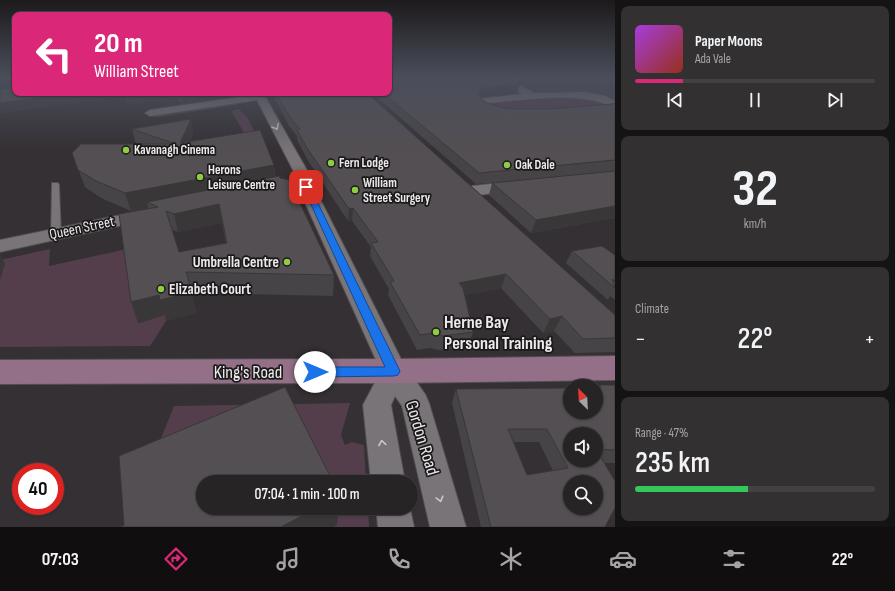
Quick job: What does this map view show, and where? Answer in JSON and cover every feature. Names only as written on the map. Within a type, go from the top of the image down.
[{"type":"street","points":[[150,113],[213,103]]},
{"type":"street","points":[[263,103],[301,172],[297,187],[394,371]]},
{"type":"street","points":[[483,103],[491,110],[513,114]]},
{"type":"street","points":[[581,110],[613,108],[614,104],[611,103]]},
{"type":"street","points":[[489,207],[466,186],[536,184]]},
{"type":"street","name":"Queen Street","points":[[0,246],[163,212]]},
{"type":"street","name":"King's Road","points":[[0,372],[394,371],[615,368]]},
{"type":"street","name":"Gordon Road","points":[[387,475],[377,405],[394,371]]},
{"type":"street","name":"Gordon Road","points":[[394,371],[415,403],[448,527]]},
{"type":"street","points":[[394,515],[396,527]]},
{"type":"lane","points":[[55,184],[56,234]]},
{"type":"shaded area","points":[[234,103],[239,104],[160,117],[152,117],[151,115]]},
{"type":"shaded area","points":[[488,103],[607,103],[608,106],[511,112],[491,107]]},
{"type":"shaded area","points":[[239,109],[248,118],[255,133],[244,133],[232,112],[233,110]]},
{"type":"shaded area","points":[[50,249],[49,266],[127,249],[139,323],[165,315],[166,321],[150,346],[0,347],[0,260]]},
{"type":"shaded area","points":[[350,403],[341,435],[345,445],[352,442],[364,445],[366,475],[314,475],[287,419],[143,483],[174,406]]},
{"type":"shaded area","points":[[330,515],[368,515],[369,527],[333,527]]},
{"type":"building","points":[[281,103],[378,103],[615,315],[615,338],[583,339],[562,316],[550,319],[506,274],[459,283],[463,288],[473,332],[443,336],[434,333],[420,335],[390,282],[394,281],[371,243],[378,242],[353,208],[349,209],[307,148],[297,130],[300,129],[289,116]]},
{"type":"building","points":[[395,103],[486,103],[500,107],[514,109],[549,109],[615,103],[615,160],[479,173]]},
{"type":"building","points":[[191,119],[180,143],[260,130],[274,165],[125,193],[96,181],[78,170],[72,153],[81,144],[176,144],[132,129]]},
{"type":"building","points":[[615,171],[615,206],[536,220],[492,183]]},
{"type":"building","points":[[279,176],[280,178],[289,180],[334,275],[186,272],[192,292],[160,300],[159,295],[131,302],[119,214],[158,207],[147,202]],"holes":[[[219,204],[227,243],[179,252],[166,211],[174,214]]]},
{"type":"building","points":[[602,246],[615,255],[615,281],[612,279],[615,288],[572,251]]},
{"type":"building","points":[[603,385],[615,385],[615,450],[603,449],[603,427],[563,427],[563,459],[547,429],[508,429],[527,475],[567,467],[603,467],[603,461],[615,481],[615,508],[605,527],[491,527],[456,389],[563,388],[563,419],[603,419]]},
{"type":"building","points":[[285,387],[329,475],[196,475],[196,515],[304,515],[281,527],[120,527],[124,525],[119,456]]},
{"type":"place","name":"Kavanagh Cinema","points":[[126,150]]},
{"type":"place","name":"Fern Lodge","points":[[331,163]]},
{"type":"place","name":"Oak Dale","points":[[507,165]]},
{"type":"place","name":"Herons Leisure Centre","points":[[200,177]]},
{"type":"place","name":"William Street Surgery","points":[[355,190]]},
{"type":"place","name":"Umbrella Centre","points":[[287,262]]},
{"type":"place","name":"Elizabeth Court","points":[[161,289]]},
{"type":"place","name":"Herne Bay Personal Training","points":[[436,332]]},
{"type":"route","points":[[306,187],[394,371],[315,372]]}]
